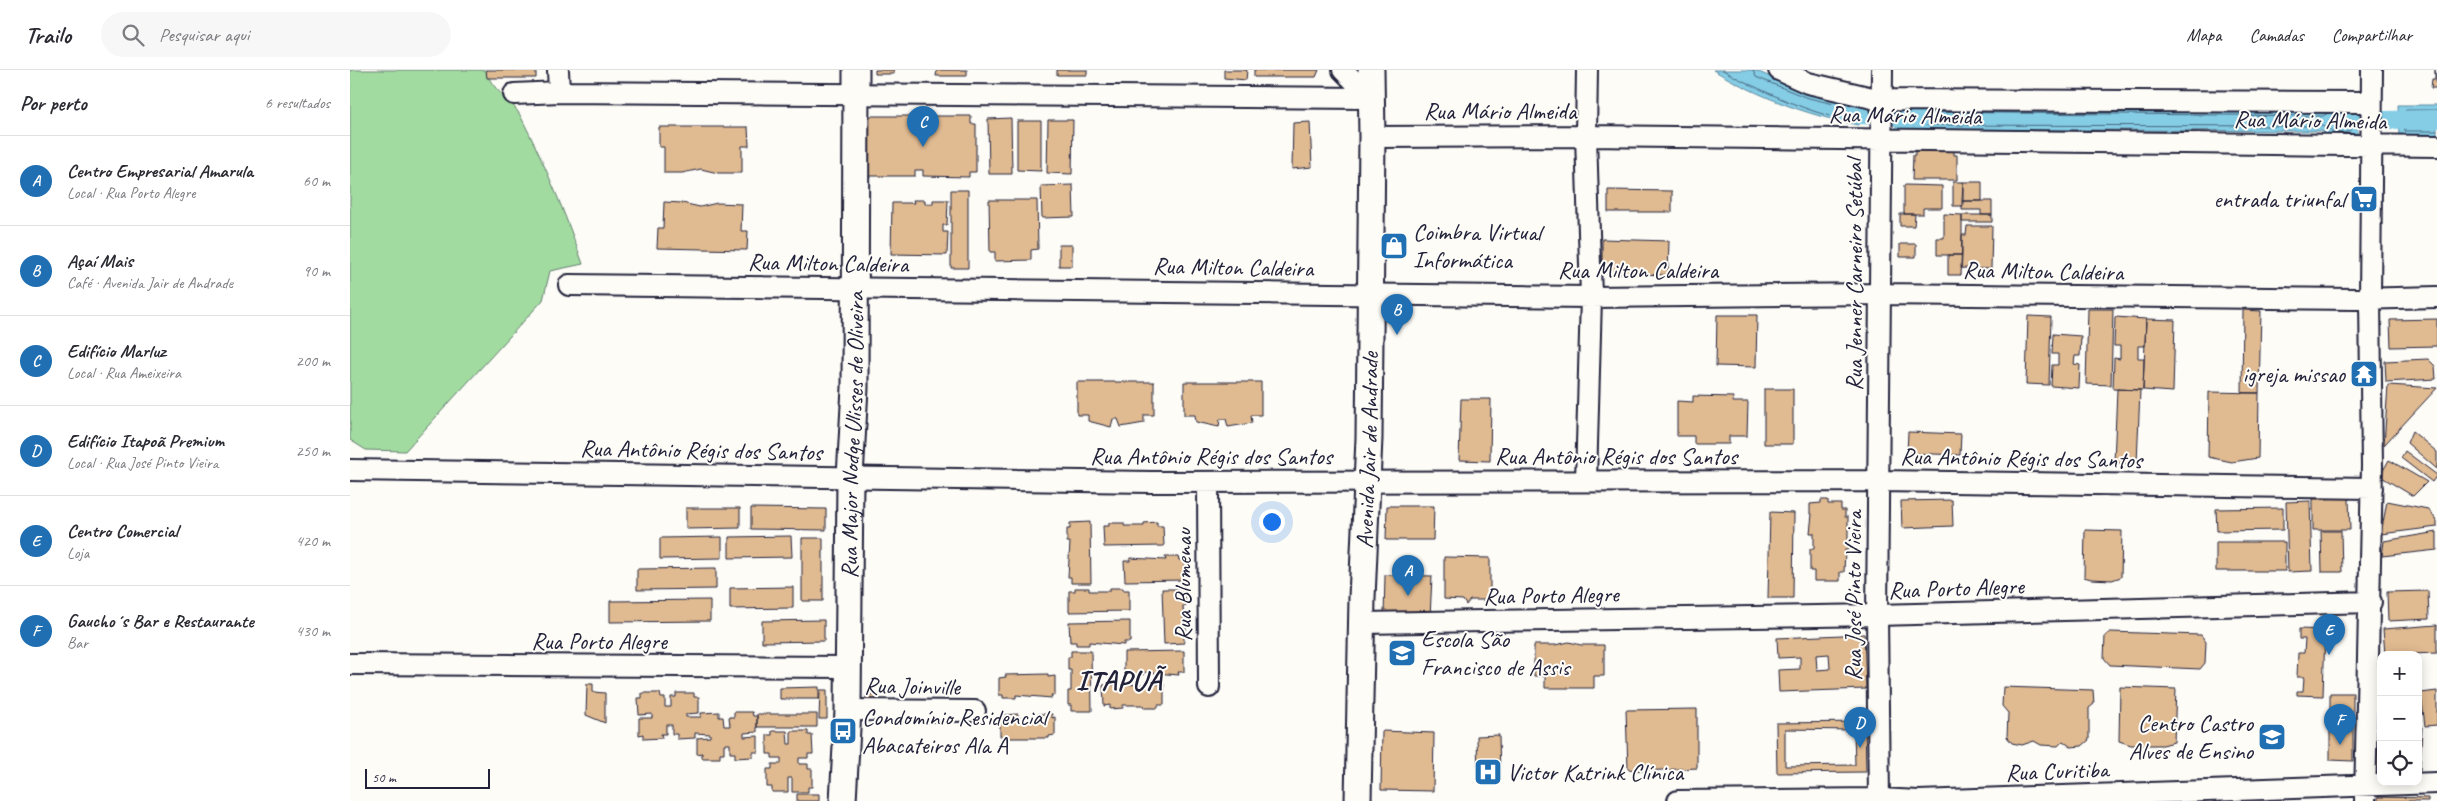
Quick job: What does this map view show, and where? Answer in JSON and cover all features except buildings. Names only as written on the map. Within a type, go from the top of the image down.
[{"type":"main road","name":"Avenida Jair de Andrade","points":[[1358,801],[1362,623],[1368,481],[1371,293],[1371,70]]},
{"type":"main road","name":"Rua Major Nodge Ulisses de Oliveira","points":[[843,801],[848,710],[850,477],[855,388],[856,82]]},
{"type":"street","points":[[558,70],[559,92]]},
{"type":"street","points":[[1343,70],[1371,98]]},
{"type":"street","points":[[1586,70],[1591,296],[1586,481]]},
{"type":"street","points":[[1778,70],[1808,82],[1881,103],[2371,106]]},
{"type":"street","name":"Rua Jenner Carneiro Setúbal","points":[[1878,481],[1882,70]]},
{"type":"street","points":[[2366,793],[2372,488],[2370,299],[2372,70]]},
{"type":"street","points":[[514,94],[856,82],[1371,98]]},
{"type":"street","name":"Rua Mário Almeida","points":[[1372,137],[1881,135],[2371,142],[2437,146]]},
{"type":"street","name":"Rua Milton Caldeira","points":[[569,286],[1591,296],[1880,294],[2437,298]]},
{"type":"street","name":"Rua Antônio Régis dos Santos","points":[[350,470],[1208,482],[1878,481],[2372,488]]},
{"type":"street","name":"Rua José Pinto Vieira","points":[[1878,481],[1879,800]]},
{"type":"street","name":"Rua Blumenau","points":[[1208,482],[1209,687]]},
{"type":"street","name":"Rua Porto Alegre","points":[[1362,623],[1877,616],[2371,602]]},
{"type":"street","name":"Rua Porto Alegre","points":[[350,664],[848,667]]},
{"type":"street","name":"Rua Joinville","points":[[848,710],[975,711]]},
{"type":"street","name":"Rua Curitiba","points":[[1678,801],[1919,800],[2366,793],[2437,783]]},
{"type":"green space","points":[[350,70],[486,70],[492,83],[520,115],[554,189],[583,264],[550,271],[543,300],[405,451],[366,450],[350,440]]},
{"type":"water","points":[[1713,70],[1754,70],[1806,92],[1862,106],[1858,125],[1820,116],[1783,104],[1748,89]]},
{"type":"water","points":[[2398,105],[2437,105],[2437,136],[2399,136]]},
{"type":"water","points":[[1896,107],[2351,108],[2357,115],[2357,135],[2329,137],[2322,131],[1896,129]]},
{"type":"waterway","points":[[1837,111],[1860,115],[1921,118]]},
{"type":"waterway","points":[[2334,121],[2437,119]]},
{"type":"place","name":"Edifício Marluz","points":[[923,147]]},
{"type":"place","name":"entrada triunfal","points":[[2364,199]]},
{"type":"place","name":"Coimbra Virtual Informática","points":[[1394,246]]},
{"type":"place","name":"Açaí Mais","points":[[1397,335]]},
{"type":"place","name":"igreja missao","points":[[2364,374]]},
{"type":"place","name":"Centro Empresarial Amarula","points":[[1408,596]]},
{"type":"place","name":"Escola São Francisco de Assis","points":[[1402,653]]},
{"type":"place","name":"Centro Comercial","points":[[2329,655]]},
{"type":"place","name":"Condomínio Residencial Abacateiros Ala A","points":[[843,731]]},
{"type":"place","name":"Centro Castro Alves de Ensino","points":[[2272,737]]},
{"type":"place","name":"Gaucho´s Bar e Restaurante","points":[[2340,745]]},
{"type":"place","name":"Edifício Itapoã Premium","points":[[1860,748]]},
{"type":"place","name":"Victor Katrink Clínica","points":[[1488,772]]},
{"type":"district","name":"ITAPUÃ","points":[[1119,680]]}]
